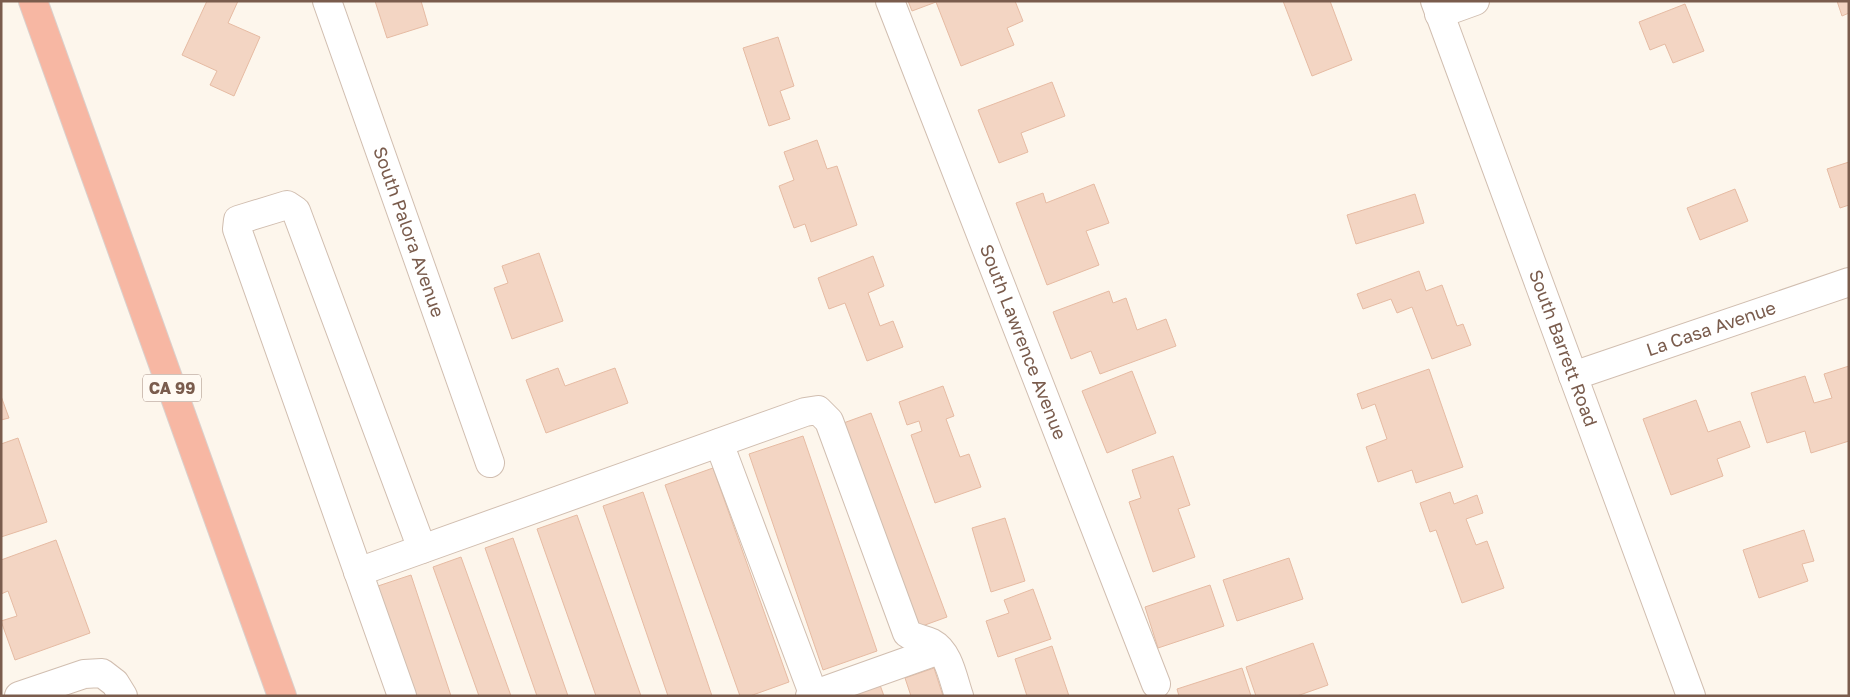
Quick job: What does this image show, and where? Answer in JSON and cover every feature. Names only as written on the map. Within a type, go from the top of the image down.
[{"type":"highway","name":"CA 99","points":[[33,1],[282,696]]},
{"type":"street","name":"South Palora Avenue","points":[[327,1],[490,463]]},
{"type":"street","name":"South Lawrence Avenue","points":[[890,1],[1156,684]]},
{"type":"street","points":[[1437,8],[1475,1]]},
{"type":"street","name":"South Barrett Road","points":[[1437,8],[1691,696]]},
{"type":"street","points":[[402,696],[237,229],[238,220],[287,205],[296,211],[422,549]]},
{"type":"street","name":"La Casa Avenue","points":[[1573,376],[1849,282]]},
{"type":"street","points":[[358,572],[804,412],[818,410],[829,421],[907,633],[914,638],[933,644],[944,655],[959,696]]},
{"type":"street","points":[[719,443],[812,695],[939,650]]},
{"type":"street","points":[[19,696],[84,674],[102,673],[115,683],[123,696]]},
{"type":"building","points":[[207,1],[238,1],[228,23],[260,37],[234,96],[210,85],[217,71],[182,55]]},
{"type":"building","points":[[375,1],[421,1],[428,25],[387,38]]},
{"type":"building","points":[[908,1],[1015,1],[1023,21],[1007,28],[1014,45],[961,66],[936,2],[912,11]]},
{"type":"building","points":[[1283,1],[1330,1],[1352,60],[1312,76]]},
{"type":"building","points":[[1837,1],[1849,1],[1849,13],[1842,16]]},
{"type":"building","points":[[1685,4],[1704,51],[1673,63],[1665,44],[1650,50],[1639,22]]},
{"type":"building","points":[[778,37],[794,86],[780,91],[790,119],[769,126],[743,48]]},
{"type":"building","points":[[1052,82],[1065,116],[1021,133],[1028,152],[999,163],[978,110]]},
{"type":"building","points":[[817,140],[827,169],[837,166],[857,225],[811,242],[805,224],[794,228],[779,186],[794,180],[784,152]]},
{"type":"building","points":[[1849,162],[1849,205],[1840,208],[1827,169]]},
{"type":"building","points":[[1094,184],[1109,223],[1086,231],[1099,265],[1047,285],[1016,203],[1043,193],[1046,203]]},
{"type":"building","points":[[1735,189],[1748,221],[1700,240],[1687,208]]},
{"type":"building","points":[[1415,194],[1424,223],[1356,244],[1347,215]]},
{"type":"building","points":[[539,253],[563,321],[512,339],[494,288],[508,283],[502,266]]},
{"type":"building","points":[[873,256],[884,286],[868,293],[880,326],[893,321],[903,347],[867,361],[845,303],[829,309],[818,278]]},
{"type":"building","points":[[1419,271],[1426,291],[1442,285],[1457,326],[1463,324],[1471,345],[1432,359],[1412,307],[1397,313],[1391,299],[1363,309],[1357,294]]},
{"type":"building","points":[[1109,291],[1113,303],[1126,298],[1137,330],[1166,319],[1176,346],[1100,374],[1091,351],[1071,359],[1053,312]]},
{"type":"building","points":[[1849,366],[1849,441],[1811,453],[1805,431],[1767,443],[1751,393],[1805,376],[1814,403],[1832,398],[1824,374]]},
{"type":"building","points":[[558,368],[565,386],[615,368],[628,403],[546,433],[526,380]]},
{"type":"building","points":[[1429,369],[1463,467],[1416,483],[1412,470],[1378,482],[1366,447],[1387,439],[1375,404],[1362,409],[1357,394]]},
{"type":"building","points":[[1132,371],[1156,433],[1107,453],[1082,391]]},
{"type":"building","points":[[943,386],[954,416],[946,419],[960,457],[969,454],[981,487],[935,503],[911,435],[922,431],[919,421],[907,425],[899,402]]},
{"type":"building","points":[[1,396],[9,418],[1,420]]},
{"type":"building","points":[[1696,400],[1708,432],[1740,421],[1750,447],[1717,459],[1723,476],[1671,495],[1643,419]]},
{"type":"building","points":[[871,413],[947,617],[914,629],[838,425]]},
{"type":"building","points":[[803,436],[877,651],[823,670],[749,454]]},
{"type":"building","points":[[18,438],[47,522],[1,537],[1,444]]},
{"type":"building","points":[[1173,456],[1190,505],[1178,509],[1195,557],[1153,572],[1129,502],[1141,498],[1132,470]]},
{"type":"building","points":[[713,468],[789,682],[750,696],[740,696],[665,485]]},
{"type":"building","points":[[643,492],[712,696],[668,696],[603,506]]},
{"type":"building","points":[[1450,492],[1454,504],[1477,495],[1483,513],[1466,519],[1476,545],[1487,541],[1504,588],[1462,603],[1436,530],[1430,532],[1420,503]]},
{"type":"building","points":[[577,515],[641,696],[596,696],[537,529]]},
{"type":"building","points":[[1005,518],[1025,581],[991,592],[972,528]]},
{"type":"building","points":[[1804,530],[1814,561],[1802,564],[1808,581],[1759,598],[1743,550]]},
{"type":"building","points":[[513,538],[568,696],[537,696],[485,548]]},
{"type":"building","points":[[56,540],[90,633],[15,660],[1,621],[17,616],[8,591],[1,594],[1,560]]},
{"type":"building","points":[[461,557],[511,696],[479,696],[433,567]]},
{"type":"building","points":[[1289,558],[1303,599],[1237,621],[1223,580]]},
{"type":"building","points":[[411,575],[451,696],[415,696],[378,586]]},
{"type":"building","points":[[1210,585],[1224,626],[1158,648],[1145,607]]},
{"type":"building","points":[[1033,589],[1051,639],[998,657],[986,621],[1009,613],[1004,600]]},
{"type":"building","points":[[1313,643],[1328,685],[1297,696],[1256,696],[1246,667]]},
{"type":"building","points":[[1052,646],[1069,696],[1027,696],[1015,659]]},
{"type":"building","points":[[934,668],[943,696],[911,696],[905,678]]},
{"type":"building","points":[[1242,668],[1251,696],[1179,696],[1177,689]]},
{"type":"building","points":[[880,685],[884,696],[850,696]]}]
